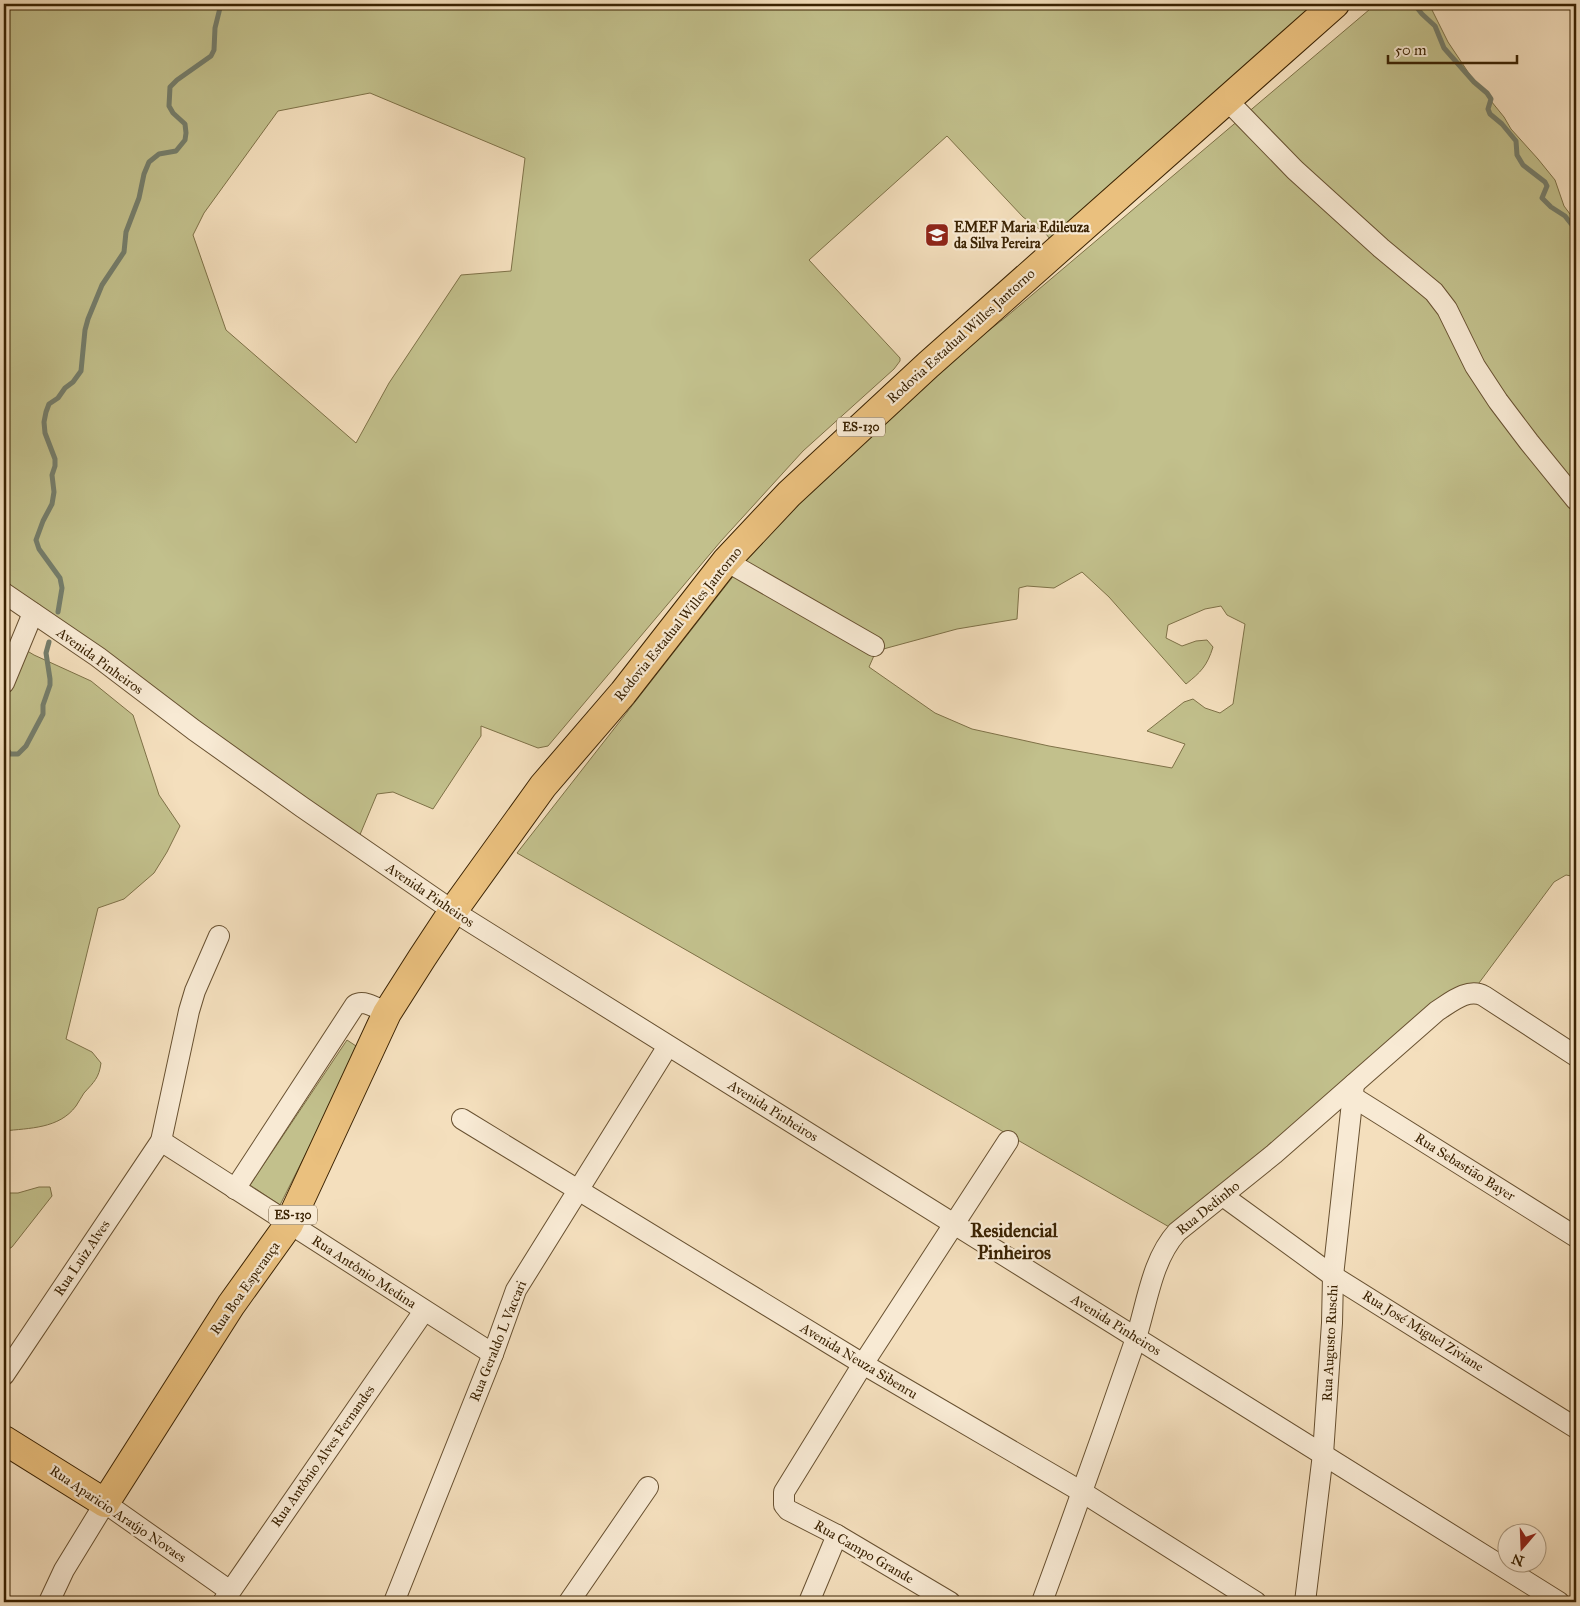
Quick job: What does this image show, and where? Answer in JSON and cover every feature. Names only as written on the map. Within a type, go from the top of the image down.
[{"type":"main road","name":"Rodovia Estadual Willes Jantorno","points":[[453,911],[543,786],[623,693],[726,561],[789,494],[928,365],[1335,4]]},
{"type":"main road","name":"Rua Boa Esperança","points":[[106,1503],[231,1305],[289,1224],[387,1013],[453,911]]},
{"type":"main road","name":"Rua Aparicio Araújo Novaes","points":[[4,1440],[106,1503]]},
{"type":"street","points":[[1227,100],[1295,170],[1381,248],[1434,292],[1448,309],[1475,366],[1498,401],[1576,500]]},
{"type":"street","points":[[726,561],[874,646]]},
{"type":"street","name":"Avenida Pinheiros","points":[[4,593],[98,657],[194,730],[294,802],[453,911],[1559,1602]]},
{"type":"street","points":[[4,683],[34,614]]},
{"type":"street","points":[[161,1141],[189,1011],[219,936]]},
{"type":"street","name":"Rua Dedinho","points":[[1042,1602],[1136,1338],[1155,1271],[1166,1245],[1177,1232],[1354,1090],[1436,1011],[1462,996],[1474,992],[1484,996],[1576,1056]]},
{"type":"street","points":[[235,1190],[355,1005],[363,1003],[387,1013]]},
{"type":"street","name":"Rua Geraldo L Vaccari","points":[[394,1602],[516,1290],[668,1046]]},
{"type":"street","name":"Rua Sebastião Bayer","points":[[1354,1090],[1576,1237]]},
{"type":"street","name":"Rua Augusto Ruschi","points":[[1305,1602],[1323,1454],[1334,1276],[1354,1090]]},
{"type":"street","name":"Avenida Neuza Sibenru","points":[[462,1119],[863,1364],[1082,1492],[1256,1602]]},
{"type":"street","name":"Rua Antônio Medina","points":[[161,1141],[492,1354]]},
{"type":"street","name":"Rua Luiz Alves","points":[[4,1375],[161,1141]]},
{"type":"street","points":[[863,1364],[1008,1141]]},
{"type":"street","name":"Rua José Miguel Ziviane","points":[[1223,1196],[1334,1276],[1576,1428]]},
{"type":"street","name":"Rua Antônio Alves Fernandes","points":[[226,1596],[424,1310]]},
{"type":"street","name":"Rua Campo Grande","points":[[863,1364],[784,1492],[784,1505],[788,1510],[837,1535],[929,1597],[950,1602]]},
{"type":"street","points":[[569,1602],[648,1487]]},
{"type":"street","name":"Rua Aparicio Araújo Novaes","points":[[106,1503],[226,1596]]},
{"type":"street","name":"Rua Boa Esperança","points":[[49,1602],[64,1570],[106,1503]]},
{"type":"street","points":[[809,1602],[837,1535]]},
{"type":"shaded area","points":[[4,4],[1324,4],[1050,239],[1023,217],[947,136],[809,260],[900,358],[900,361],[894,369],[803,451],[721,541],[548,746],[538,748],[481,726],[481,736],[433,809],[393,792],[377,794],[359,837],[323,809],[237,757],[4,587]],"holes":[[[370,93],[525,158],[511,271],[461,275],[389,383],[356,443],[226,330],[193,235],[204,213],[278,111]]]},
{"type":"shaded area","points":[[1376,4],[1429,4],[1448,42],[1470,75],[1504,117],[1511,129],[1555,180],[1564,206],[1576,222],[1576,877],[1566,875],[1554,882],[1473,991],[1340,1091],[1171,1228],[517,853],[735,574],[735,563],[865,427],[1006,317]],"holes":[[[1082,572],[1109,597],[1186,684],[1203,668],[1213,647],[1207,640],[1196,641],[1182,646],[1166,638],[1168,625],[1205,609],[1221,606],[1227,615],[1245,624],[1233,704],[1220,713],[1205,708],[1193,699],[1184,702],[1147,731],[1185,744],[1172,768],[1049,746],[972,729],[935,713],[869,667],[876,651],[957,629],[1017,619],[1019,588],[1027,586],[1054,588]]]},
{"type":"shaded area","points":[[4,637],[34,655],[91,681],[133,715],[159,795],[180,826],[154,873],[124,899],[98,908],[66,1039],[92,1052],[101,1063],[96,1080],[69,1114],[61,1119],[43,1126],[4,1131]]},
{"type":"shaded area","points":[[347,1040],[359,1048],[280,1205],[250,1185]]},
{"type":"shaded area","points":[[39,1187],[50,1187],[52,1196],[12,1247],[4,1252],[4,1193],[18,1193]]},
{"type":"waterway","points":[[58,612],[62,588],[60,578],[39,549],[36,540],[52,504],[54,492],[52,475],[55,459],[45,433],[44,422],[46,412],[49,404],[58,398],[81,371],[85,330],[88,319],[102,285],[124,252],[126,232],[139,198],[144,174],[149,162],[159,154],[176,151],[185,140],[185,124],[173,113],[169,106],[170,87],[211,56],[214,50],[215,28],[221,4]]},
{"type":"waterway","points":[[1414,4],[1435,26],[1444,48],[1491,99],[1488,109],[1490,114],[1502,124],[1516,141],[1517,155],[1523,165],[1545,182],[1547,186],[1542,198],[1551,207],[1565,216],[1576,230]]},
{"type":"waterway","points":[[4,745],[10,754],[18,754],[26,746],[43,714],[43,705],[50,685],[46,653],[49,642]]},
{"type":"place","name":"EMEF Maria Edileuza da Silva Pereira","points":[[937,235]]},
{"type":"district","name":"Residencial Pinheiros","points":[[1014,1241]]}]
